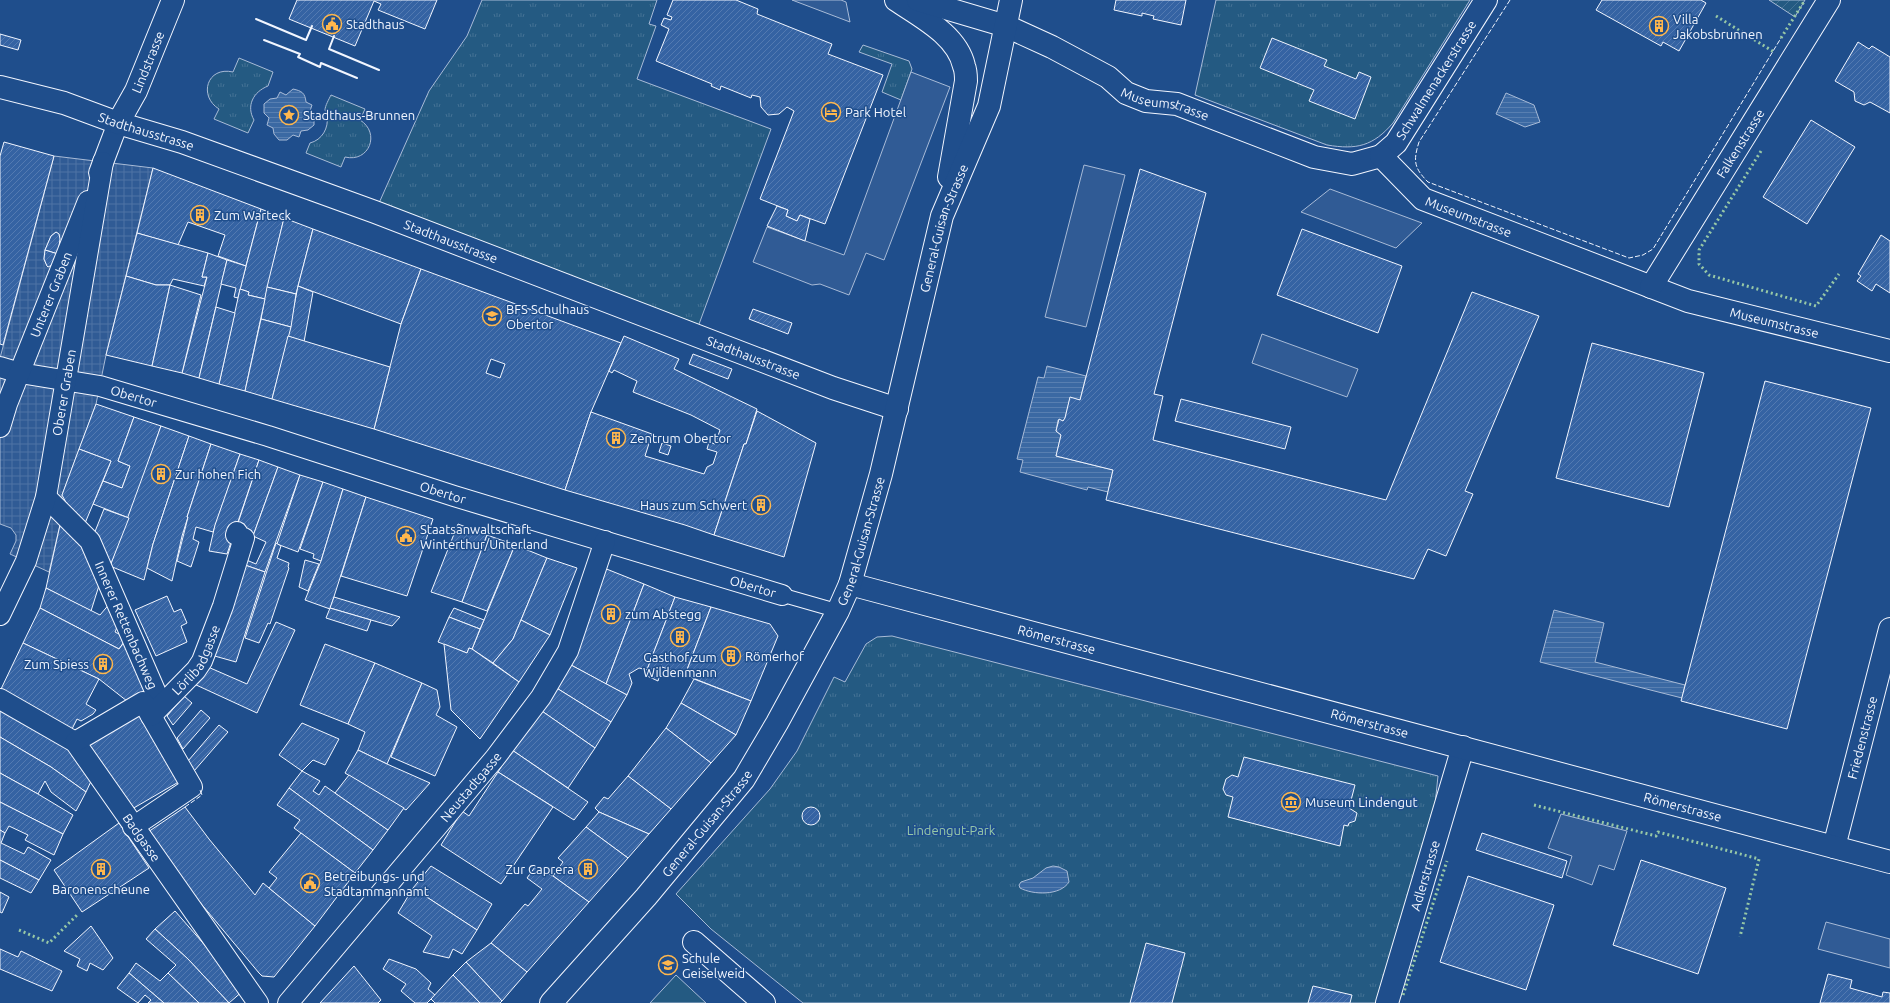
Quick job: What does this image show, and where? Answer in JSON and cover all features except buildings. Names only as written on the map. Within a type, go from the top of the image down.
[{"type":"street","name":"Lindstrasse","points":[[118,123],[136,91],[173,0]]},
{"type":"street","points":[[896,0],[934,26],[946,37],[957,49],[964,66],[966,82],[942,216]]},
{"type":"street","name":"Museumstrasse","points":[[918,0],[1006,26],[1052,46],[1108,77],[1126,93],[1146,101],[1177,104],[1314,157],[1352,164],[1382,156],[1423,199],[1688,301],[1890,351]]},
{"type":"street","name":"General-Guisan-Strasse","points":[[551,1003],[646,897],[744,779],[777,723],[838,611],[850,584],[897,409],[906,363],[942,216],[988,106],[1011,0]]},
{"type":"street","name":"Schwalmenackerstrasse","points":[[1382,156],[1396,143],[1486,0]]},
{"type":"street","name":"Falkenstrasse","points":[[1651,287],[1829,0]]},
{"type":"street","name":"Stadthausstrasse","points":[[0,87],[64,103],[118,123],[182,142],[375,212],[833,388],[897,409]]},
{"type":"street","points":[[103,162],[118,123]]},
{"type":"street","name":"Unterer Graben","points":[[0,427],[7,404],[103,162]]},
{"type":"street","name":"Oberer Graben","points":[[0,616],[26,561],[46,497],[57,379],[103,162]]},
{"type":"street","name":"Obertor","points":[[0,367],[20,373],[100,386],[268,436],[454,496],[782,594]]},
{"type":"street","name":"Innerer Rettenbachweg","points":[[46,497],[90,541],[156,693],[151,716]]},
{"type":"street","name":"Lörlibadgasse","points":[[151,716],[196,670],[202,661],[223,606],[244,538],[236,535],[237,532]]},
{"type":"street","name":"Neustadtgasse","points":[[288,1003],[495,758],[541,697],[568,651],[605,541]]},
{"type":"street","name":"Römerstrasse","points":[[850,584],[1890,862]]},
{"type":"street","name":"Friedenstrasse","points":[[1834,847],[1890,629]]},
{"type":"street","name":"Badgasse","points":[[0,699],[75,742],[133,827],[258,1003]]},
{"type":"street","points":[[75,742],[144,702],[192,787],[133,827]]},
{"type":"street","name":"Adlerstrasse","points":[[1387,1003],[1463,747]]},
{"type":"street","points":[[694,942],[764,1003]]},
{"type":"lane","name":"Obertor","points":[[782,594],[838,611]]},
{"type":"green space","points":[[482,0],[657,0],[649,24],[656,26],[637,79],[771,129],[695,335],[375,212],[429,91],[467,36]]},
{"type":"green space","points":[[1216,0],[1470,0],[1393,123],[1386,131],[1371,141],[1356,146],[1347,147],[1327,145],[1195,95]]},
{"type":"green space","points":[[1769,0],[1805,0],[1795,17]]},
{"type":"green space","points":[[863,45],[909,61],[912,69],[901,100],[882,92],[892,64],[859,52]]},
{"type":"green space","points":[[239,58],[273,72],[268,86],[258,92],[252,100],[251,110],[254,120],[248,133],[214,119],[219,109],[209,97],[207,90],[208,83],[217,73],[224,71],[233,72]]},
{"type":"green space","points":[[331,95],[365,109],[360,120],[370,132],[371,139],[366,151],[360,156],[353,158],[345,157],[341,167],[306,153],[310,143],[318,139],[326,129],[327,114],[325,108]]},
{"type":"green space","name":"Lindengut-Park","points":[[892,636],[1438,776],[1433,824],[1376,1003],[803,1003],[711,929],[676,894],[770,789],[797,751],[834,677],[845,682],[866,644],[877,637]]},
{"type":"green space","points":[[676,975],[706,1003],[650,1003]]},
{"type":"shaded area","points":[[792,0],[841,0],[846,2],[850,22]]},
{"type":"shaded area","points":[[911,72],[950,87],[884,260],[866,253],[849,295],[820,284],[812,285],[753,262],[767,227],[844,255]]},
{"type":"shaded area","name":"Stadthaus-Brunnen","points":[[293,89],[302,93],[305,96],[306,102],[312,105],[310,111],[314,117],[314,125],[308,130],[301,131],[299,137],[293,135],[287,140],[279,140],[274,134],[273,128],[267,125],[269,118],[264,113],[264,104],[270,99],[277,98],[280,92],[286,95]]},
{"type":"shaded area","points":[[1506,93],[1534,105],[1540,122],[1525,127],[1496,114]]},
{"type":"shaded area","points":[[54,156],[153,168],[106,355],[96,404],[62,495],[60,525],[49,572],[10,554],[16,541],[16,535],[11,528],[0,524],[0,358]],"holes":[[[56,232],[59,234],[60,247],[52,265],[47,266],[44,259],[45,250],[51,236]]]},
{"type":"shaded area","points":[[1084,165],[1125,175],[1086,327],[1045,317]]},
{"type":"shaded area","points":[[1330,189],[1422,223],[1396,248],[1301,212]]},
{"type":"shaded area","points":[[1262,334],[1358,369],[1347,397],[1252,363]]},
{"type":"shaded area","points":[[1047,366],[1086,376],[1080,400],[1070,398],[1065,418],[1063,421],[1058,420],[1056,431],[1061,435],[1056,456],[1113,470],[1108,492],[1088,487],[1087,490],[1020,472],[1023,460],[1017,459],[1038,377],[1044,378]]},
{"type":"shaded area","points":[[1554,610],[1604,623],[1595,662],[1685,685],[1682,698],[1540,662]]},
{"type":"shaded area","points":[[1561,814],[1627,831],[1614,870],[1599,865],[1592,885],[1566,875],[1572,856],[1548,848]]},
{"type":"shaded area","points":[[1053,866],[1067,871],[1069,882],[1065,887],[1046,893],[1032,892],[1020,888],[1019,885],[1021,882],[1033,878],[1046,868]]},
{"type":"shaded area","points":[[1826,922],[1890,939],[1890,968],[1818,949]]},
{"type":"hedge","points":[[1781,38],[1805,0]]},
{"type":"hedge","points":[[1716,16],[1774,52]]},
{"type":"hedge","points":[[1761,151],[1699,250],[1699,264],[1709,275],[1816,306],[1839,274]]},
{"type":"hedge","points":[[1534,805],[1656,836],[1658,832],[1759,859],[1740,937]]},
{"type":"hedge","points":[[1403,995],[1447,861]]},
{"type":"hedge","points":[[19,930],[49,943],[77,915]]},
{"type":"fence","points":[[1510,0],[1419,142],[1416,154],[1417,168],[1428,182],[1629,258],[1643,255],[1653,249],[1781,38]]},
{"type":"fence","points":[[185,807],[202,795],[200,790]]},
{"type":"wall","points":[[256,19],[306,40],[312,26]]},
{"type":"wall","points":[[334,36],[329,49],[379,70]]},
{"type":"wall","points":[[264,40],[300,54],[298,57],[320,67],[321,63],[357,78]]},
{"type":"place","name":"Stadthaus","points":[[332,24]]},
{"type":"place","name":"Villa Jakobsbrunnen","points":[[1659,26]]},
{"type":"place","name":"Park Hotel","points":[[831,112]]},
{"type":"place","name":"Stadthaus-Brunnen","points":[[289,115]]},
{"type":"place","name":"Zum Warteck","points":[[200,215]]},
{"type":"place","name":"BFS Schulhaus Obertor","points":[[492,316]]},
{"type":"place","name":"Zentrum Obertor","points":[[616,438]]},
{"type":"place","name":"Zur hohen Fich","points":[[161,474]]},
{"type":"place","name":"Haus zum Schwert","points":[[761,505]]},
{"type":"place","name":"Staatsanwaltschaft Winterthur/Unterland","points":[[406,536]]},
{"type":"place","name":"zum Abstegg","points":[[611,614]]},
{"type":"place","name":"Gasthof zum Wildenmann","points":[[680,637]]},
{"type":"place","name":"Römerhof","points":[[731,656]]},
{"type":"place","name":"Zum Spiess","points":[[103,664]]},
{"type":"place","name":"Museum Lindengut","points":[[1291,802]]},
{"type":"place","name":"Baronenscheune","points":[[101,869]]},
{"type":"place","name":"Zur Caprera","points":[[588,869]]},
{"type":"place","name":"Betreibungs- und Stadtammannamt","points":[[310,883]]},
{"type":"place","name":"Schule Geiselweid","points":[[668,965]]}]
